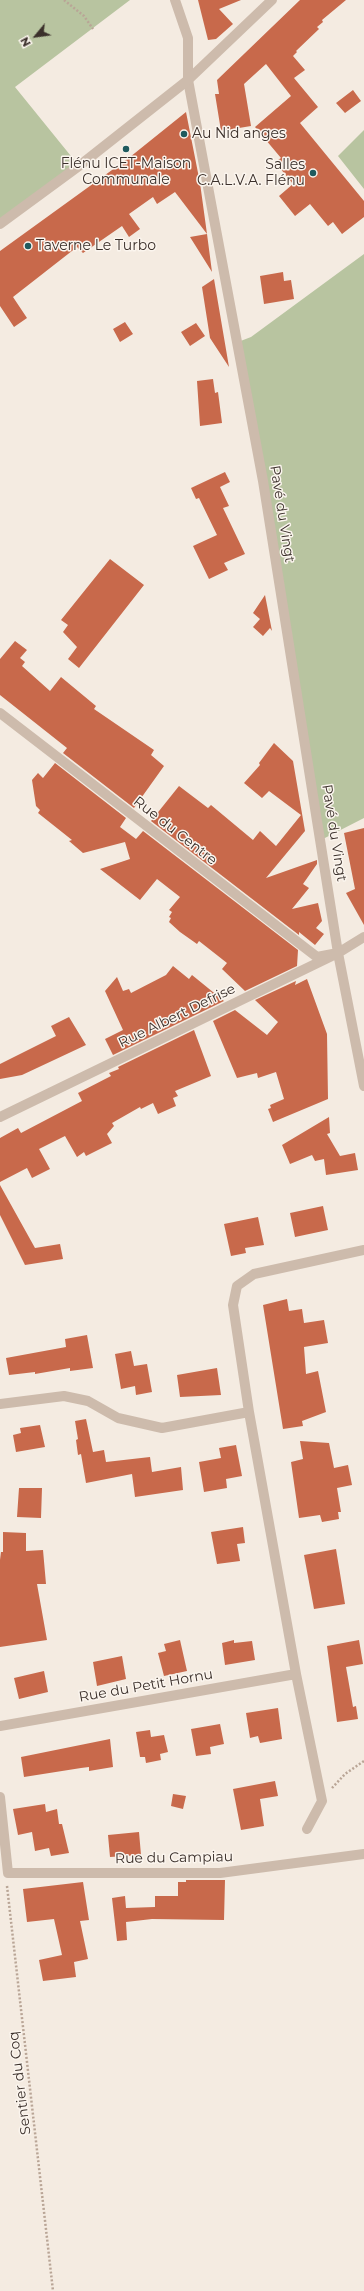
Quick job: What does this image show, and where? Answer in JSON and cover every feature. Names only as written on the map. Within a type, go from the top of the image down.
[{"type":"street","name":"Pavé du Vingt","points":[[175,0],[188,38],[188,80],[263,481],[338,953],[364,1086]]},
{"type":"street","points":[[0,224],[79,166],[188,80],[272,0]]},
{"type":"street","name":"Rue du Centre","points":[[0,713],[317,957],[338,953]]},
{"type":"street","name":"Rue Albert Defrise","points":[[0,1117],[338,953],[364,937]]},
{"type":"street","points":[[307,1829],[322,1801],[296,1674],[249,1412],[232,1306],[237,1286],[254,1274],[364,1250]]},
{"type":"street","points":[[0,1404],[64,1396],[88,1401],[118,1418],[162,1428],[249,1412]]},
{"type":"street","name":"Rue du Petit Hornu","points":[[0,1726],[296,1674]]},
{"type":"street","points":[[0,1797],[8,1873]]},
{"type":"street","name":"Rue du Campiau","points":[[8,1873],[220,1873],[364,1854]]},
{"type":"path","points":[[64,0],[84,16],[93,29]]},
{"type":"path","points":[[322,1801],[345,1774],[364,1761]]},
{"type":"path","name":"Sentier du Coq","points":[[8,1873],[6,1892],[53,2291]]},
{"type":"green space","points":[[0,0],[130,0],[15,87],[79,166],[0,224]]},
{"type":"green space","points":[[364,130],[364,189],[338,156]]},
{"type":"green space","points":[[364,254],[364,818],[321,840],[238,342],[251,337]]},
{"type":"building","points":[[198,0],[241,0],[219,9],[233,24],[216,39],[208,40]]},
{"type":"building","points":[[300,0],[346,0],[322,20],[323,22],[317,27],[319,29],[296,51],[297,52],[293,56],[305,70],[294,78],[318,107],[300,123],[364,201],[364,217],[342,234],[333,222],[328,226],[310,204],[295,216],[279,196],[293,184],[275,162],[281,158],[255,127],[291,96],[266,64],[244,84],[251,126],[221,131],[215,94],[219,94],[217,80]]},
{"type":"building","points":[[353,90],[361,101],[345,113],[336,103]]},
{"type":"building","points":[[186,112],[200,183],[207,234],[175,192],[157,204],[153,197],[129,214],[140,229],[129,237],[122,226],[83,253],[77,247],[13,297],[27,318],[14,327],[0,306],[0,251],[130,157]]},
{"type":"building","points":[[207,234],[212,272],[190,237]]},
{"type":"building","points":[[283,272],[284,281],[291,280],[294,299],[264,304],[260,276]]},
{"type":"building","points":[[214,279],[229,367],[210,338],[202,287]]},
{"type":"building","points":[[125,322],[133,334],[120,342],[113,329]]},
{"type":"building","points":[[196,323],[205,336],[190,346],[181,332]]},
{"type":"building","points":[[213,379],[215,393],[218,392],[222,423],[200,426],[197,381]]},
{"type":"building","points":[[225,472],[230,482],[220,487],[229,506],[223,508],[245,554],[224,563],[228,570],[209,579],[193,546],[217,535],[199,498],[196,499],[191,488]]},
{"type":"building","points":[[110,559],[144,585],[79,668],[68,659],[77,647],[63,632],[68,625],[61,620]]},
{"type":"building","points":[[265,595],[272,631],[270,628],[263,636],[253,627],[260,619],[253,613]]},
{"type":"building","points":[[15,641],[27,650],[20,658],[25,662],[22,666],[50,691],[61,677],[96,706],[94,709],[154,750],[151,755],[164,766],[134,808],[63,753],[67,748],[0,695],[0,659]]},
{"type":"building","points":[[274,743],[293,761],[305,831],[266,878],[317,860],[317,864],[303,884],[309,888],[292,909],[318,903],[322,921],[316,928],[324,934],[315,945],[299,932],[299,935],[151,821],[179,786],[208,808],[211,805],[253,840],[260,831],[276,846],[301,815],[269,791],[262,798],[244,783],[260,765],[259,763]]},
{"type":"building","points":[[55,763],[126,818],[120,827],[136,839],[143,831],[298,950],[297,966],[245,991],[222,969],[227,963],[199,941],[197,944],[180,932],[169,922],[171,918],[169,917],[172,912],[169,910],[180,897],[157,879],[140,900],[100,869],[130,859],[125,842],[83,853],[69,841],[72,840],[38,813],[40,810],[36,806],[32,780],[38,773],[43,778]]},
{"type":"building","points":[[364,828],[364,925],[346,893],[355,889],[344,833]]},
{"type":"building","points":[[173,966],[189,979],[192,975],[224,1001],[113,1055],[105,1039],[123,1030],[105,991],[117,977],[123,991],[129,989],[131,993],[166,975]]},
{"type":"building","points":[[307,979],[327,1034],[328,1099],[273,1122],[268,1109],[271,1108],[270,1105],[284,1099],[276,1072],[258,1078],[257,1073],[237,1078],[213,1021],[235,1010],[267,1035],[278,1022],[255,1000],[296,981],[295,985]]},
{"type":"building","points":[[69,1017],[86,1045],[22,1075],[0,1079],[0,1064],[56,1036],[51,1026]]},
{"type":"building","points":[[194,1030],[211,1076],[175,1091],[178,1096],[173,1098],[176,1106],[158,1114],[153,1103],[141,1109],[140,1107],[112,1123],[114,1126],[107,1134],[112,1143],[86,1156],[84,1152],[77,1157],[65,1136],[39,1149],[50,1169],[32,1178],[27,1168],[0,1182],[0,1138],[18,1128],[21,1133],[82,1101],[78,1093],[111,1076],[109,1073],[119,1069],[118,1067]]},
{"type":"building","points":[[329,1117],[330,1133],[327,1134],[340,1156],[355,1153],[358,1170],[326,1175],[324,1159],[315,1161],[312,1155],[290,1164],[282,1145]]},
{"type":"building","points":[[0,1185],[35,1248],[60,1244],[63,1259],[25,1265],[0,1215]]},
{"type":"building","points":[[323,1206],[328,1230],[295,1237],[290,1213]]},
{"type":"building","points":[[258,1217],[264,1245],[245,1248],[246,1253],[231,1256],[224,1224]]},
{"type":"building","points":[[287,1299],[289,1311],[302,1309],[304,1323],[324,1320],[328,1343],[304,1347],[306,1374],[318,1371],[326,1412],[302,1421],[303,1426],[283,1429],[263,1305]]},
{"type":"building","points":[[87,1335],[93,1368],[70,1371],[70,1368],[35,1374],[35,1372],[9,1375],[6,1358],[66,1347],[65,1339]]},
{"type":"building","points":[[131,1351],[134,1366],[147,1364],[152,1392],[136,1395],[135,1386],[121,1389],[115,1354]]},
{"type":"building","points":[[217,1368],[221,1395],[180,1397],[177,1375]]},
{"type":"building","points":[[86,1419],[93,1452],[104,1450],[106,1462],[150,1457],[152,1472],[181,1467],[183,1490],[135,1497],[132,1474],[86,1483],[81,1454],[78,1455],[76,1440],[78,1439],[75,1421]]},
{"type":"building","points":[[40,1425],[45,1447],[16,1452],[13,1435],[21,1433],[20,1428]]},
{"type":"building","points":[[300,1441],[329,1443],[334,1468],[348,1465],[352,1485],[337,1488],[341,1512],[338,1512],[339,1519],[322,1522],[320,1515],[299,1518],[291,1462],[303,1459]]},
{"type":"building","points":[[236,1445],[242,1476],[226,1479],[227,1488],[204,1492],[199,1462],[221,1458],[219,1448]]},
{"type":"building","points":[[19,1488],[42,1488],[41,1518],[17,1517]]},
{"type":"building","points":[[243,1527],[245,1543],[237,1544],[240,1561],[217,1564],[211,1532]]},
{"type":"building","points":[[3,1532],[26,1533],[26,1551],[43,1550],[46,1584],[37,1584],[47,1640],[0,1647],[0,1560],[1,1552],[3,1552]]},
{"type":"building","points":[[336,1549],[345,1604],[314,1609],[304,1555]]},
{"type":"building","points":[[180,1640],[187,1671],[164,1676],[158,1653],[166,1651],[164,1644]]},
{"type":"building","points":[[234,1640],[234,1643],[252,1641],[255,1660],[225,1665],[222,1643]]},
{"type":"building","points":[[359,1640],[363,1664],[346,1667],[353,1707],[356,1706],[358,1719],[337,1722],[327,1646]]},
{"type":"building","points":[[122,1656],[126,1679],[97,1686],[93,1662]]},
{"type":"building","points":[[44,1671],[48,1692],[19,1699],[14,1678]]},
{"type":"building","points":[[278,1708],[282,1739],[260,1743],[258,1736],[250,1738],[246,1713]]},
{"type":"building","points":[[220,1724],[224,1744],[210,1747],[211,1754],[196,1756],[191,1729]]},
{"type":"building","points":[[150,1730],[151,1737],[164,1735],[168,1752],[160,1754],[161,1760],[146,1763],[145,1757],[140,1757],[136,1732]]},
{"type":"building","points":[[110,1739],[113,1767],[89,1771],[89,1767],[24,1777],[21,1757]]},
{"type":"building","points":[[275,1781],[278,1796],[260,1799],[264,1826],[241,1830],[233,1789]]},
{"type":"building","points":[[173,1794],[186,1796],[183,1809],[171,1806]]},
{"type":"building","points":[[45,1804],[46,1812],[57,1809],[59,1824],[62,1824],[69,1853],[51,1856],[49,1848],[35,1851],[32,1832],[18,1835],[13,1809]]},
{"type":"building","points":[[139,1832],[141,1855],[110,1857],[108,1835]]},
{"type":"building","points":[[186,1880],[225,1880],[224,1920],[152,1919],[126,1922],[127,1940],[117,1941],[112,1898],[125,1896],[126,1908],[155,1907],[155,1896],[178,1896],[178,1882],[186,1882]]},
{"type":"building","points":[[83,1882],[89,1920],[80,1921],[88,1959],[74,1962],[76,1977],[43,1981],[39,1960],[62,1955],[54,1919],[27,1922],[23,1889]]},
{"type":"place","name":"Au Nid anges","points":[[184,134]]},
{"type":"place","name":"Flénu ICET-Maison Communale","points":[[126,149]]},
{"type":"place","name":"Salles C.A.L.V.A. Flénu","points":[[313,173]]},
{"type":"place","name":"Taverne Le Turbo","points":[[28,246]]}]
